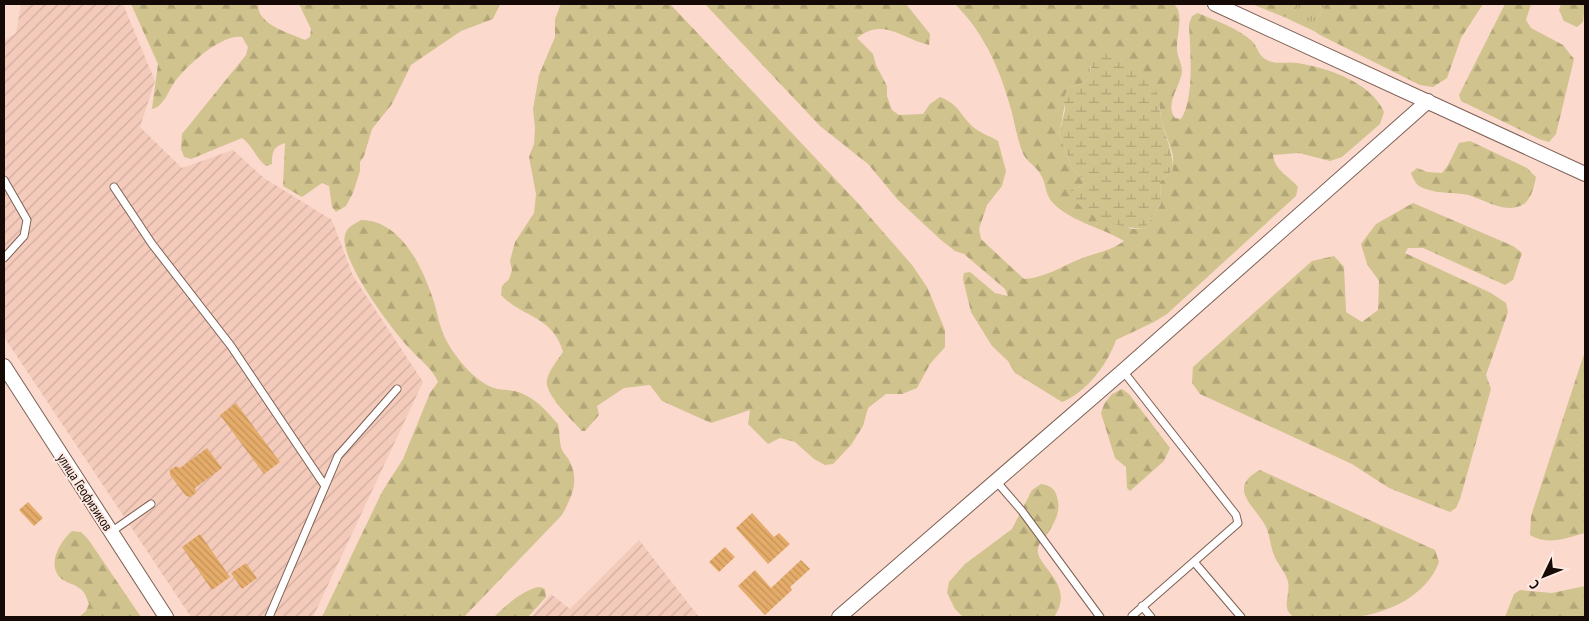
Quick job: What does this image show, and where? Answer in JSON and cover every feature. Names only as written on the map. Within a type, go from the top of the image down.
[{"type":"street","points":[[1215,4],[1585,174]]},
{"type":"street","points":[[839,617],[1123,371],[1428,101]]},
{"type":"street","name":"улица Геофизиков","points":[[4,366],[166,617]]},
{"type":"lane","points":[[4,180],[27,220],[24,236],[4,258]]},
{"type":"lane","points":[[114,187],[152,244],[231,346],[324,486]]},
{"type":"lane","points":[[1123,371],[1238,520],[1236,528],[1132,616]]},
{"type":"lane","points":[[269,617],[338,456],[397,389]]},
{"type":"lane","points":[[996,481],[1022,511],[1100,617]]},
{"type":"lane","points":[[110,532],[151,504]]},
{"type":"lane","points":[[1195,563],[1241,617]]},
{"type":"lane","points":[[1142,606],[1152,617]]},
{"type":"shaded area","points":[[21,4],[123,4],[155,81],[140,127],[182,168],[233,150],[264,178],[332,220],[353,276],[423,382],[313,617],[191,617],[4,337],[4,41],[16,33]]},
{"type":"shaded area","points":[[639,540],[699,617],[532,617],[551,594],[570,609]]},
{"type":"green space","points":[[131,4],[258,4],[259,11],[268,23],[305,40],[310,37],[311,29],[299,4],[500,4],[493,19],[461,31],[411,65],[392,104],[372,129],[364,156],[360,162],[360,171],[353,193],[346,206],[336,212],[332,207],[329,186],[322,183],[302,197],[283,186],[285,143],[276,148],[273,153],[272,164],[266,166],[242,138],[191,159],[184,157],[181,149],[182,134],[246,55],[248,47],[242,37],[234,37],[214,46],[187,68],[174,83],[162,102],[152,109],[158,64]]},
{"type":"green space","points":[[561,4],[670,4],[856,201],[912,265],[927,287],[945,330],[945,347],[930,364],[917,388],[902,394],[886,394],[868,408],[863,426],[851,445],[833,464],[825,465],[814,459],[795,442],[780,438],[768,444],[748,424],[750,410],[711,423],[662,401],[650,385],[624,388],[597,406],[599,415],[585,431],[582,431],[554,400],[547,386],[547,380],[563,352],[558,340],[545,324],[519,309],[501,295],[502,286],[509,279],[512,270],[510,261],[515,242],[534,213],[536,194],[529,157],[534,144],[533,109],[539,75],[555,37],[555,19]]},
{"type":"green space","points":[[705,4],[906,4],[930,34],[929,45],[885,29],[876,29],[857,38],[873,54],[876,65],[887,86],[887,96],[892,110],[899,115],[923,114],[930,104],[940,97],[952,103],[976,129],[998,141],[1006,171],[1002,186],[987,205],[979,229],[981,239],[1024,279],[1045,274],[1080,259],[1108,250],[1124,241],[1070,216],[1051,201],[1040,174],[1023,153],[1008,98],[991,55],[975,28],[955,4],[1174,4],[1180,19],[1177,49],[1182,71],[1171,107],[1175,118],[1181,119],[1188,99],[1191,73],[1189,24],[1192,16],[1198,13],[1227,25],[1247,37],[1253,42],[1264,59],[1277,63],[1309,65],[1347,78],[1369,92],[1378,101],[1384,112],[1380,124],[1342,157],[1330,161],[1299,153],[1273,155],[1279,169],[1298,187],[1296,196],[1167,314],[1116,340],[1102,368],[1095,377],[1080,392],[1062,402],[1015,373],[1008,361],[992,346],[971,312],[963,279],[964,273],[970,272],[995,293],[1008,296],[1005,289],[964,254],[955,251],[941,240],[898,200],[868,164],[820,126]],"holes":[[[1090,66],[1147,79],[1158,95],[1161,119],[1173,155],[1173,170],[1160,182],[1161,204],[1145,228],[1132,229],[1086,210],[1069,190],[1081,187],[1086,182],[1073,170],[1059,134],[1068,88],[1079,85],[1090,78]]]},
{"type":"green space","points":[[1252,4],[1299,4],[1294,13],[1284,17]]},
{"type":"green space","points":[[1299,4],[1326,4],[1317,18],[1314,31],[1284,17],[1294,13]]},
{"type":"green space","points":[[1326,4],[1483,4],[1461,38],[1447,78],[1433,87],[1420,85],[1314,31],[1317,18]]},
{"type":"green space","points":[[1505,4],[1531,4],[1526,20],[1531,28],[1563,45],[1574,59],[1556,134],[1549,142],[1539,139],[1461,101],[1459,95]]},
{"type":"green space","points":[[1561,4],[1585,4],[1583,22],[1577,27],[1564,21],[1559,10]]},
{"type":"green space","points":[[1109,49],[1130,61],[1144,74],[1155,89],[1159,97],[1160,115],[1172,156],[1173,170],[1160,182],[1161,204],[1145,228],[1112,223],[1090,214],[1074,199],[1069,190],[1081,187],[1086,182],[1073,170],[1059,134],[1065,110],[1064,97],[1068,88],[1079,85],[1090,78],[1092,64],[1096,56]]},
{"type":"green space","points":[[1470,141],[1527,168],[1536,177],[1531,194],[1524,204],[1513,208],[1500,207],[1468,195],[1431,191],[1420,187],[1413,179],[1411,173],[1417,168],[1427,172],[1442,173],[1459,143]]},
{"type":"green space","points":[[1413,203],[1513,246],[1522,253],[1513,280],[1505,285],[1423,248],[1408,248],[1405,253],[1491,293],[1506,303],[1508,312],[1486,375],[1491,389],[1460,499],[1456,508],[1450,512],[1389,488],[1352,464],[1200,394],[1192,383],[1193,367],[1312,261],[1334,256],[1344,267],[1346,312],[1362,322],[1378,310],[1379,281],[1367,264],[1361,244],[1376,224]]},
{"type":"green space","points":[[361,220],[375,222],[387,227],[407,246],[422,271],[444,335],[450,347],[468,369],[482,382],[490,386],[523,394],[544,408],[558,424],[562,449],[569,460],[574,474],[572,495],[562,515],[464,617],[322,617],[382,492],[403,459],[430,393],[438,382],[430,369],[403,341],[358,277],[345,246],[345,235],[353,224]]},
{"type":"green space","points":[[1585,351],[1585,533],[1564,539],[1544,540],[1530,535],[1531,516]]},
{"type":"green space","points":[[1122,389],[1129,394],[1170,448],[1164,461],[1130,491],[1127,488],[1126,467],[1115,458],[1101,413],[1104,404],[1112,394]]},
{"type":"green space","points":[[1260,470],[1435,550],[1439,562],[1433,574],[1416,593],[1394,607],[1369,615],[1348,618],[1294,617],[1290,614],[1287,606],[1289,587],[1287,578],[1274,555],[1265,525],[1250,504],[1244,490],[1245,484],[1250,477]]},
{"type":"green space","points":[[1041,484],[1053,489],[1058,503],[1056,519],[1038,548],[1038,555],[1053,576],[1061,594],[1060,605],[1054,617],[963,617],[955,609],[947,593],[949,582],[965,564],[1012,529],[1032,490]]},
{"type":"green space","points":[[72,531],[81,532],[88,539],[141,617],[79,617],[86,611],[89,604],[87,598],[81,589],[67,582],[55,570],[56,556],[59,548]]},
{"type":"green space","points":[[1585,586],[1585,617],[1505,617],[1514,594],[1520,590],[1552,593]]},
{"type":"green space","points":[[540,587],[545,589],[546,597],[528,617],[494,617],[521,594]]},
{"type":"building","points":[[236,403],[280,462],[264,474],[220,415]]},
{"type":"building","points":[[207,448],[222,468],[195,488],[196,493],[190,497],[186,496],[170,475],[170,470],[176,466],[180,468]]},
{"type":"building","points":[[28,502],[43,518],[34,526],[19,510]]},
{"type":"building","points":[[752,513],[774,537],[779,533],[790,544],[768,564],[736,528]]},
{"type":"building","points":[[200,534],[230,577],[212,590],[182,547]]},
{"type":"building","points":[[725,547],[735,557],[719,572],[709,562]]},
{"type":"building","points":[[801,560],[810,569],[790,587],[792,590],[765,615],[738,586],[755,570],[771,588]]},
{"type":"building","points":[[246,563],[257,578],[242,589],[231,573]]}]
